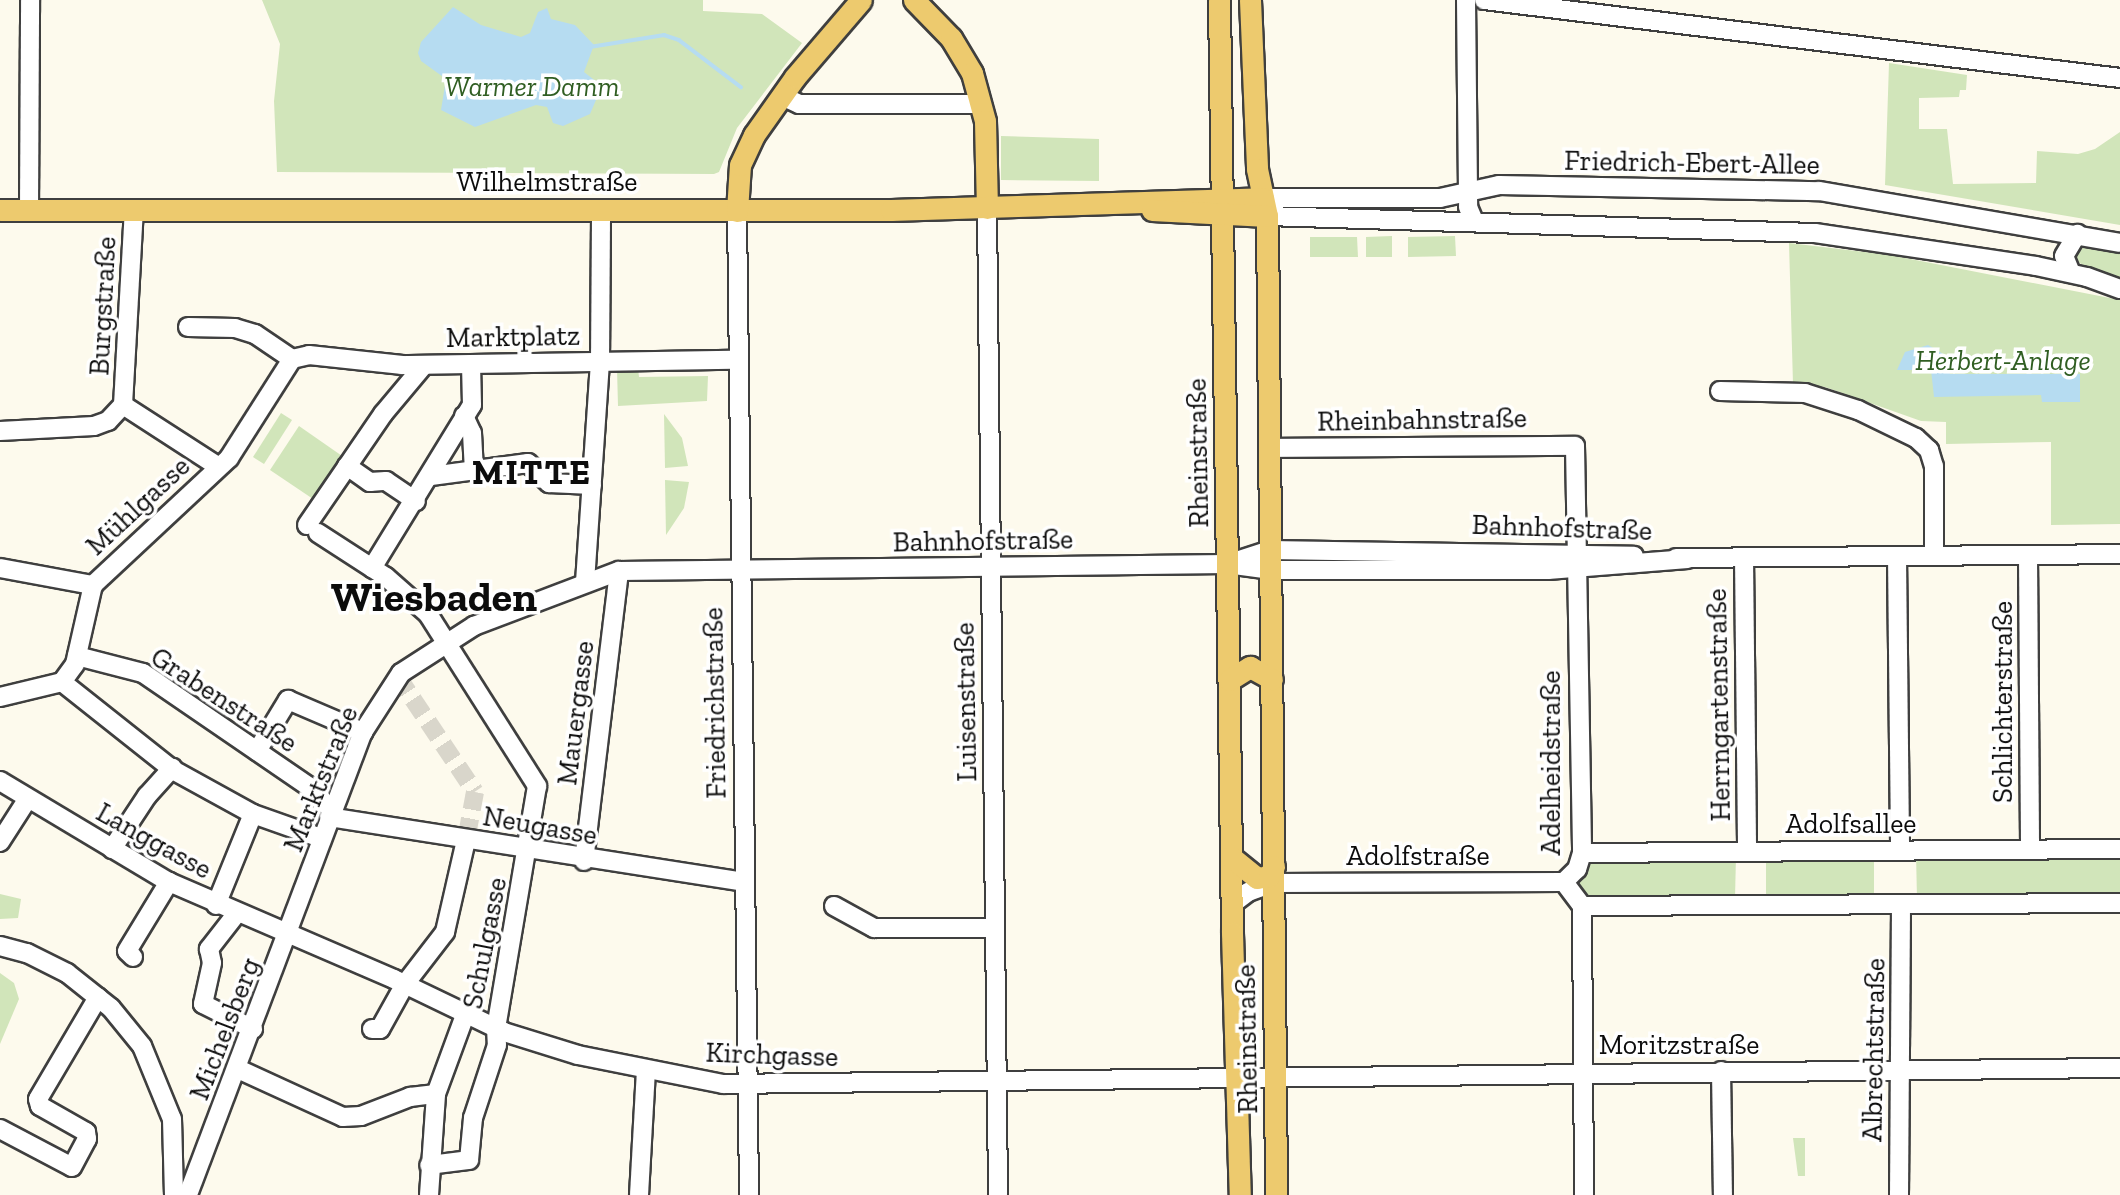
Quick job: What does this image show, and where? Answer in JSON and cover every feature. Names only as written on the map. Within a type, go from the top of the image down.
[{"type":"main road","points":[[737,211],[738,177],[746,150],[782,96],[860,0]]},
{"type":"main road","points":[[914,0],[958,47],[981,104],[987,208]]},
{"type":"main road","name":"Rheinstraße","points":[[1219,0],[1231,905],[1240,1195]]},
{"type":"main road","name":"Rheinstraße","points":[[1250,0],[1257,169],[1265,207],[1276,1195]]},
{"type":"main road","points":[[1221,43],[1236,55],[1252,43]]},
{"type":"main road","name":"Wilhelmstraße","points":[[0,210],[737,211],[1223,205],[1265,207]]},
{"type":"main road","points":[[1229,680],[1250,667],[1272,679]]},
{"type":"main road","points":[[1231,857],[1257,878],[1273,875]]},
{"type":"street","points":[[29,210],[30,0]]},
{"type":"street","points":[[1466,0],[1468,212],[1474,221]]},
{"type":"street","points":[[1484,0],[2120,78]]},
{"type":"street","points":[[782,96],[799,104],[981,104]]},
{"type":"street","name":"Friedrich-Ebert-Allee","points":[[1265,207],[1401,200],[1499,185],[1819,191],[2119,243]]},
{"type":"street","points":[[1265,207],[1474,221],[1815,233],[2120,283]]},
{"type":"street","name":"Luisenstraße","points":[[987,208],[998,1195]]},
{"type":"street","points":[[601,209],[600,362],[682,361],[695,371],[739,365]]},
{"type":"street","name":"Burgstraße","points":[[123,405],[134,211]]},
{"type":"street","name":"Friedrichstraße","points":[[737,211],[743,882],[749,1195]]},
{"type":"street","points":[[2077,234],[2064,256],[2079,275],[2120,289]]},
{"type":"street","points":[[188,327],[235,328],[255,334],[292,359]]},
{"type":"street","name":"Marktplatz","points":[[292,359],[309,355],[424,365],[600,362],[585,582]]},
{"type":"street","name":"Mühlgasse","points":[[93,585],[219,467],[242,440],[292,359]]},
{"type":"street","points":[[372,568],[432,476],[432,463],[472,405],[471,364]]},
{"type":"street","points":[[416,501],[386,481],[370,482],[347,466],[424,365]]},
{"type":"street","points":[[1720,391],[1805,393],[1872,416],[1924,445],[1934,466],[1934,556]]},
{"type":"street","points":[[0,431],[102,424],[123,405],[219,467]]},
{"type":"street","points":[[464,416],[472,433],[474,470]]},
{"type":"street","name":"Rheinbahnstraße","points":[[1269,449],[1575,446]]},
{"type":"street","name":"Adelheidstraße","points":[[1575,446],[1582,853],[1577,869],[1564,882],[1582,906]]},
{"type":"street","points":[[432,476],[528,463],[549,483],[592,485]]},
{"type":"street","name":"Schulgasse","points":[[347,466],[313,529],[372,568],[428,614],[534,778],[538,799],[496,1037],[473,1118],[469,1160],[429,1165]]},
{"type":"street","name":"Bahnhofstraße","points":[[740,572],[1227,564],[1270,560],[1576,561],[2120,554]]},
{"type":"street","name":"Schlichterstraße","points":[[2028,555],[2030,849]]},
{"type":"street","points":[[1897,556],[1900,850]]},
{"type":"street","name":"Herrngartenstraße","points":[[1744,557],[1747,852]]},
{"type":"street","name":"Marktstraße","points":[[289,934],[330,813],[363,732],[398,677],[447,647],[585,582],[619,571],[740,572]]},
{"type":"street","name":"Mauergasse","points":[[584,861],[619,571]]},
{"type":"street","points":[[0,697],[62,682],[77,656],[93,585],[2,572]]},
{"type":"street","name":"Grabenstraße","points":[[77,656],[143,673],[308,786],[330,813]]},
{"type":"street","points":[[62,682],[172,768],[253,814],[321,838]]},
{"type":"street","points":[[257,751],[288,700],[363,732]]},
{"type":"street","points":[[112,849],[146,796],[172,768]]},
{"type":"street","name":"Langgasse","points":[[0,781],[27,800],[169,883],[289,934]]},
{"type":"street","points":[[0,842],[27,800]]},
{"type":"street","name":"Neugasse","points":[[330,813],[584,861],[743,882]]},
{"type":"street","points":[[216,905],[253,814]]},
{"type":"street","points":[[372,1029],[380,1029],[401,990],[445,932],[466,839]]},
{"type":"street","name":"Adolfsallee","points":[[1582,853],[2120,849]]},
{"type":"street","points":[[1231,905],[1273,875]]},
{"type":"street","name":"Adolfstraße","points":[[1273,875],[1564,882]]},
{"type":"street","points":[[134,957],[127,951],[169,883]]},
{"type":"street","points":[[1584,1195],[1582,906],[2120,903]]},
{"type":"street","name":"Albrechtstraße","points":[[1899,1195],[1901,905]]},
{"type":"street","points":[[834,906],[874,928],[993,928]]},
{"type":"street","points":[[237,913],[209,949],[212,963],[203,1004],[253,1030]]},
{"type":"street","name":"Kirchgasse","points":[[289,934],[401,990],[465,1015],[496,1037],[646,1070],[747,1086],[1238,1075]]},
{"type":"street","name":"Michelsberg","points":[[178,1191],[209,1143],[289,934]]},
{"type":"street","points":[[0,946],[52,964],[98,997],[131,1031],[151,1063],[169,1106],[176,1144],[178,1191]]},
{"type":"street","points":[[0,1129],[72,1167],[87,1139],[86,1132],[40,1106],[38,1100],[98,997]]},
{"type":"street","points":[[429,1195],[436,1094],[465,1015]]},
{"type":"street","name":"Moritzstraße","points":[[1238,1075],[2120,1068]]},
{"type":"street","points":[[238,1069],[343,1117],[361,1116],[410,1097],[436,1094]]},
{"type":"street","points":[[639,1195],[646,1070]]},
{"type":"street","points":[[1721,1071],[1723,1195]]},
{"type":"street","name":"Michelsberg","points":[[176,1144],[209,1143]]},
{"type":"green space","name":"Warmer Damm","points":[[262,0],[703,0],[703,11],[762,14],[802,43],[737,128],[719,172],[714,174],[277,172],[274,101],[280,44]]},
{"type":"green space","points":[[1889,63],[1967,75],[1966,90],[1960,90],[1959,97],[1919,98],[1919,129],[1947,129],[1953,184],[2036,183],[2037,151],[2078,154],[2095,149],[2120,132],[2120,225],[1885,185]]},
{"type":"green space","points":[[1001,136],[1099,139],[1099,181],[1001,180]]},
{"type":"green space","points":[[1392,236],[1392,257],[1366,257],[1366,237]]},
{"type":"green space","points":[[1455,236],[1456,256],[1408,257],[1408,237]]},
{"type":"green space","points":[[1310,237],[1357,237],[1358,257],[1310,257]]},
{"type":"green space","name":"Herbert-Anlage","points":[[1789,243],[1890,255],[2120,300],[2120,524],[2051,525],[2051,442],[1946,444],[1946,422],[1921,421],[1825,387],[1793,384]]},
{"type":"green space","points":[[2094,243],[2120,250],[2120,278],[2089,269],[2072,258],[2076,246]]},
{"type":"green space","points":[[638,368],[639,377],[708,376],[707,401],[618,406],[617,369]]},
{"type":"green space","points":[[281,413],[292,420],[264,464],[253,457]]},
{"type":"green space","points":[[664,414],[682,438],[688,466],[665,468]]},
{"type":"green space","points":[[299,426],[345,458],[316,501],[270,470]]},
{"type":"green space","points":[[665,480],[689,482],[684,508],[666,535]]},
{"type":"green space","points":[[2120,851],[2120,895],[1917,899],[1916,853]]},
{"type":"green space","points":[[1594,856],[1736,856],[1735,898],[1592,900],[1575,882]]},
{"type":"green space","points":[[1874,856],[1874,899],[1766,899],[1766,858]]},
{"type":"green space","points":[[0,894],[21,899],[18,918],[0,919]]},
{"type":"green space","points":[[0,973],[14,983],[19,999],[0,1044]]},
{"type":"green space","points":[[1793,1138],[1805,1138],[1805,1176],[1798,1176]]},
{"type":"water","points":[[453,7],[481,25],[521,37],[530,33],[538,12],[547,8],[551,19],[575,25],[594,45],[584,72],[602,86],[590,114],[563,126],[553,123],[547,107],[536,105],[475,127],[441,110],[446,79],[421,61],[418,53],[421,42]]},
{"type":"water","points":[[1928,345],[1945,355],[1950,374],[2080,374],[2080,402],[2042,402],[2041,395],[1934,397],[1930,361],[1920,359],[1912,370],[1897,370],[1905,352]]},
{"type":"waterway","points":[[590,47],[664,35],[679,40],[741,87]]},
{"type":"tunnel","points":[[398,677],[475,792],[466,840]]},
{"type":"district","name":"MITTE","points":[[532,472]]},
{"type":"district","name":"Wiesbaden","points":[[434,597]]}]
